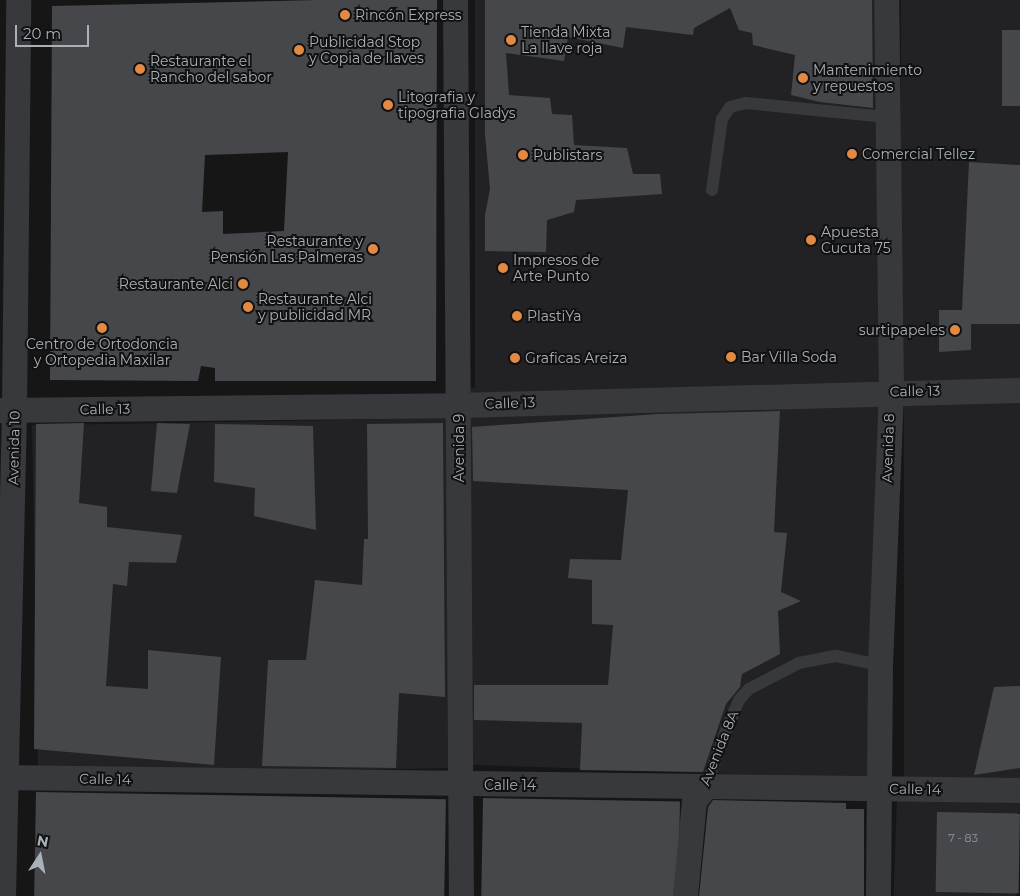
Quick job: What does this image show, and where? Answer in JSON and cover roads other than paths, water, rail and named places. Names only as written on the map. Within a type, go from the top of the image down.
[{"type":"street","name":"Avenida 10","points":[[3,896],[7,410],[18,0]]},
{"type":"street","name":"Avenida 9","points":[[455,0],[461,784],[460,896]]},
{"type":"street","name":"Avenida 8","points":[[878,896],[880,665],[891,391],[886,0]]},
{"type":"street","name":"Calle 13","points":[[7,410],[458,405],[891,391],[1020,390]]},
{"type":"street","name":"Calle 14","points":[[3,777],[1020,790]]},
{"type":"street","name":"Avenida 8A","points":[[685,896],[694,801],[706,786]]},
{"type":"lane","points":[[712,190],[722,119],[730,108],[746,103],[886,117]]},
{"type":"lane","name":"Avenida 8A","points":[[706,786],[739,700],[749,689],[800,663],[836,656],[880,665]]},
{"type":"place","name":"Rincón Express","points":[[345,15]]},
{"type":"place","name":"Tienda Mixta La llave roja","points":[[511,40]]},
{"type":"place","name":"Publicidad Stop y Copia de llaves","points":[[299,50]]},
{"type":"place","name":"Restaurante el Rancho del sabor","points":[[140,69]]},
{"type":"place","name":"Mantenimiento y repuestos","points":[[803,78]]},
{"type":"place","name":"Litografia y tipografia Gladys","points":[[388,105]]},
{"type":"place","name":"Comercial Tellez","points":[[852,154]]},
{"type":"place","name":"Publistars","points":[[523,155]]},
{"type":"place","name":"Apuesta Cucuta 75","points":[[811,240]]},
{"type":"place","name":"Restaurante y Pensión Las Palmeras","points":[[373,249]]},
{"type":"place","name":"Impresos de Arte Punto","points":[[503,268]]},
{"type":"place","name":"Restaurante Alci","points":[[243,284]]},
{"type":"place","name":"Restaurante Alci y publicidad MR","points":[[248,307]]},
{"type":"place","name":"PlastiYa","points":[[517,316]]},
{"type":"place","name":"Centro de Ortodoncia y Ortopedia Maxilar","points":[[102,328]]},
{"type":"place","name":"surtipapeles","points":[[955,330]]},
{"type":"place","name":"Bar Villa Soda","points":[[731,357]]},
{"type":"place","name":"Graficas Areiza","points":[[515,358]]}]
